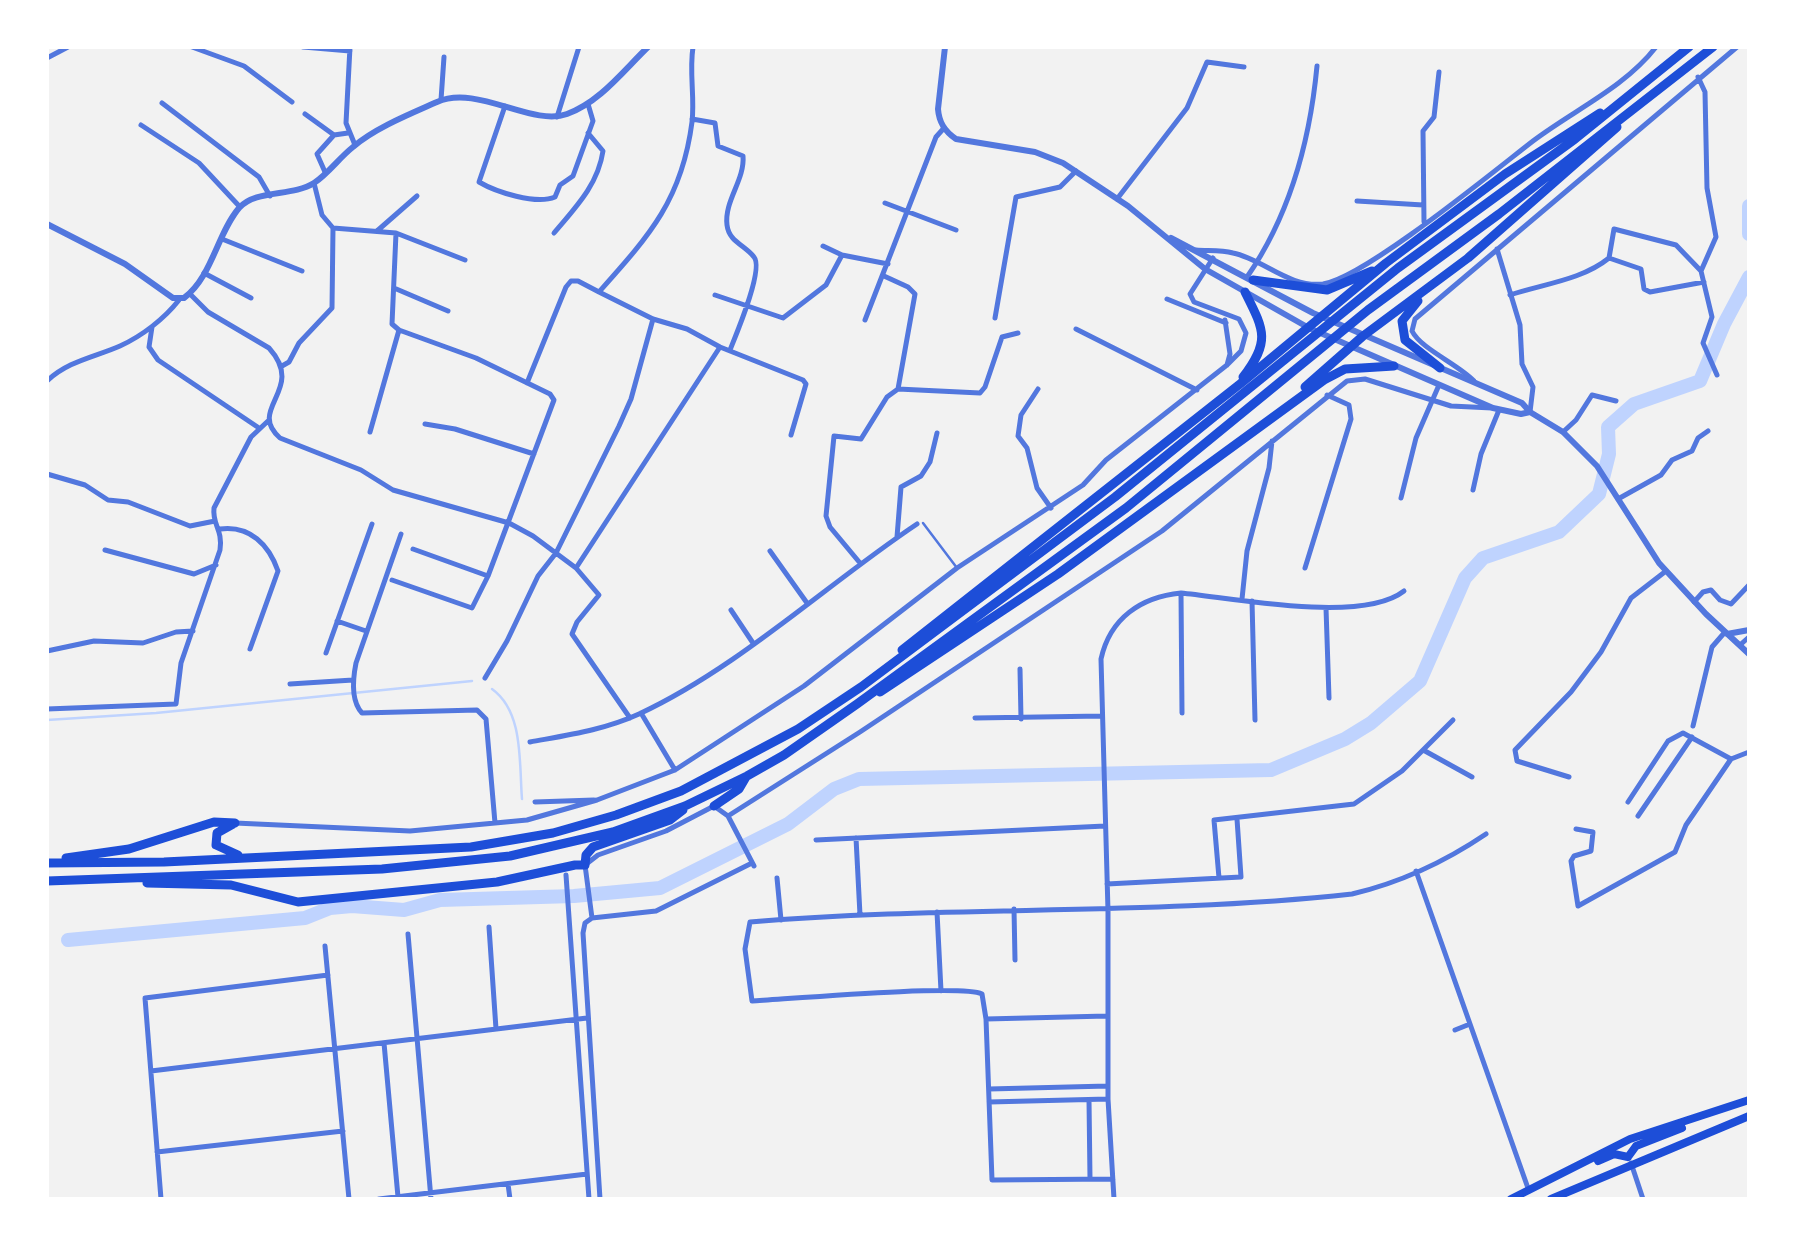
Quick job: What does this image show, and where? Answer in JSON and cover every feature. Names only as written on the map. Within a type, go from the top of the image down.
[{"type":"highway","points":[[47,862],[164,862],[471,847],[553,833],[604,819],[681,791],[740,762],[819,716],[876,676],[1115,497],[1398,268],[1491,202],[1689,47]]},
{"type":"highway","points":[[47,881],[271,874],[469,862],[582,841],[685,806],[747,776],[784,755],[857,704],[1126,508],[1368,310],[1499,214],[1713,47]]},
{"type":"highway","points":[[876,676],[912,639],[1231,391],[1386,263],[1505,174],[1636,91]]},
{"type":"highway","points":[[1236,443],[1363,336],[1468,258],[1579,163],[1649,97]]},
{"type":"highway","points":[[1250,278],[1327,290],[1386,263]]},
{"type":"highway","points":[[1424,290],[1405,314],[1403,331],[1405,340],[1440,368]]},
{"type":"highway","points":[[1231,391],[1253,363],[1263,342],[1262,326],[1245,292]]},
{"type":"highway","points":[[857,704],[892,686],[1058,574],[1336,372],[1355,367],[1394,366]]},
{"type":"highway","points":[[714,806],[739,789],[747,776]]},
{"type":"highway","points":[[47,881],[231,886],[298,902],[497,882],[575,864],[585,865],[586,855],[593,847],[670,820],[682,813],[685,806]]},
{"type":"highway","points":[[47,862],[129,849],[214,822],[234,823]]},
{"type":"highway","points":[[234,823],[218,833],[216,845],[248,857]]},
{"type":"main road","points":[[1629,1160],[1636,1146],[1749,1100]]},
{"type":"main road","points":[[1511,1199],[1630,1139],[1718,1112]]},
{"type":"main road","points":[[1551,1199],[1629,1160],[1749,1116]]},
{"type":"main road","points":[[1572,1168],[1614,1154],[1629,1160]]},
{"type":"street","points":[[47,58],[68,47]]},
{"type":"street","points":[[192,47],[244,65],[292,102]]},
{"type":"street","points":[[303,47],[350,49],[346,111],[348,133],[355,145]]},
{"type":"street","points":[[557,117],[579,47]]},
{"type":"street","points":[[47,381],[90,355],[121,345],[152,327],[179,300],[190,294],[240,207],[255,198],[284,194],[314,183],[355,145],[441,100],[463,97],[557,117],[588,104],[648,47]]},
{"type":"street","points":[[599,292],[651,233],[673,196],[692,119],[689,79],[693,47]]},
{"type":"street","points":[[945,47],[938,108],[944,128],[956,139],[1045,155],[1076,171],[1167,237],[1205,269],[1245,292],[1309,328],[1496,409]]},
{"type":"street","points":[[1196,250],[1235,253],[1303,282],[1325,284],[1352,272],[1536,139],[1628,77],[1656,47]]},
{"type":"street","points":[[1476,383],[1460,367],[1416,339],[1412,326],[1420,314],[1631,139],[1698,77],[1737,47]]},
{"type":"street","points":[[441,100],[444,57]]},
{"type":"street","points":[[1116,199],[1187,108],[1207,62],[1244,66]]},
{"type":"street","points":[[1250,278],[1256,262],[1282,217],[1312,117],[1317,66]]},
{"type":"street","points":[[1424,222],[1423,131],[1434,117],[1439,72]]},
{"type":"street","points":[[1698,77],[1704,92],[1707,188],[1716,237],[1701,271]]},
{"type":"street","points":[[162,103],[259,177],[270,195]]},
{"type":"street","points":[[505,106],[479,180],[510,195],[547,199],[555,197],[560,185],[573,176],[593,121],[588,104]]},
{"type":"street","points":[[305,114],[334,135]]},
{"type":"street","points":[[692,119],[715,122],[718,146],[743,156],[741,177],[729,208],[727,224],[734,241],[756,260],[747,304],[730,350]]},
{"type":"street","points":[[141,125],[199,163],[240,207]]},
{"type":"street","points":[[865,320],[936,137],[944,128]]},
{"type":"street","points":[[325,172],[317,160],[317,154],[334,135],[348,133]]},
{"type":"street","points":[[554,233],[590,188],[601,164],[603,151],[588,133]]},
{"type":"street","points":[[995,318],[1016,197],[1060,187],[1076,171]]},
{"type":"street","points":[[282,366],[289,362],[299,343],[332,308],[333,228],[322,215],[314,183]]},
{"type":"street","points":[[377,231],[417,196]]},
{"type":"street","points":[[1357,201],[1423,205]]},
{"type":"street","points":[[885,203],[956,230]]},
{"type":"street","points":[[47,224],[125,264],[179,300]]},
{"type":"street","points":[[333,228],[396,233],[465,260]]},
{"type":"street","points":[[1609,258],[1612,234],[1619,228],[1676,245],[1701,271],[1712,317],[1703,343],[1716,373]]},
{"type":"street","points":[[392,580],[469,609],[488,576],[554,400],[550,394],[476,358],[399,330],[392,324],[396,233]]},
{"type":"street","points":[[1167,237],[1213,258],[1321,317],[1522,403],[1530,412],[1563,432],[1597,466],[1666,571],[1694,602],[1749,654]]},
{"type":"street","points":[[222,239],[302,271]]},
{"type":"street","points":[[823,246],[842,255],[888,264]]},
{"type":"street","points":[[1497,249],[1520,325],[1522,364],[1533,387],[1530,412]]},
{"type":"street","points":[[715,295],[783,318],[826,285],[842,255]]},
{"type":"street","points":[[234,823],[400,831],[495,823],[538,817],[597,800],[676,770],[804,686],[957,568],[1051,508],[1227,365],[1241,351],[1246,333],[1239,319],[1194,302],[1190,293],[1213,258]]},
{"type":"street","points":[[1510,295],[1575,277],[1609,258],[1640,269],[1644,289],[1650,292],[1704,282]]},
{"type":"street","points":[[204,273],[251,298]]},
{"type":"street","points":[[860,563],[830,527],[825,516],[832,438],[836,435],[861,439],[887,397],[898,388],[915,294],[908,287],[884,276]]},
{"type":"street","points":[[527,383],[566,287],[571,281],[578,281],[653,319],[687,328],[720,348],[806,382],[791,435]]},
{"type":"street","points":[[394,288],[448,311]]},
{"type":"street","points":[[190,294],[208,312],[270,348],[282,366],[284,375],[281,390],[270,408],[268,421],[272,431],[280,438],[361,470],[393,490],[509,523],[576,568],[599,595],[575,625],[572,634],[630,718]]},
{"type":"street","points":[[1167,299],[1226,323]]},
{"type":"street","points":[[1224,314],[1230,354],[1227,365]]},
{"type":"street","points":[[485,678],[507,641],[538,576],[556,553],[631,399],[653,319]]},
{"type":"street","points":[[152,327],[149,347],[158,360],[259,428]]},
{"type":"street","points":[[1076,329],[1197,390]]},
{"type":"street","points":[[370,432],[399,330]]},
{"type":"street","points":[[898,388],[980,393],[985,387],[1002,337],[1018,333]]},
{"type":"street","points":[[576,568],[720,348]]},
{"type":"street","points":[[728,816],[1162,531],[1347,381],[1365,379],[1451,405],[1521,414],[1530,412]]},
{"type":"street","points":[[1401,498],[1410,458],[1438,385]]},
{"type":"street","points":[[1038,389],[1021,415],[1018,436],[1027,448],[1037,488],[1051,508]]},
{"type":"street","points":[[1305,568],[1351,419],[1349,405],[1327,395]]},
{"type":"street","points":[[1563,432],[1576,420],[1592,395],[1616,401]]},
{"type":"street","points":[[1473,490],[1480,454],[1496,409]]},
{"type":"street","points":[[47,709],[176,704],[178,678],[216,564],[222,536],[215,522],[214,509],[251,437],[268,421]]},
{"type":"street","points":[[425,424],[455,429],[534,454]]},
{"type":"street","points":[[1618,499],[1661,475],[1672,460],[1692,451],[1698,438],[1707,431]]},
{"type":"street","points":[[897,537],[901,487],[921,476],[937,433]]},
{"type":"street","points":[[1242,599],[1247,551],[1269,468],[1272,440]]},
{"type":"street","points":[[47,474],[85,485],[108,500],[128,502],[190,526],[215,522]]},
{"type":"street","points":[[326,653],[372,524]]},
{"type":"street","points":[[530,742],[590,732],[640,713],[698,680],[753,643],[860,563],[920,524]]},
{"type":"street","points":[[220,529],[232,527],[255,534],[278,571],[250,649]]},
{"type":"street","points":[[401,534],[366,631],[353,682],[356,703],[362,713],[477,710],[483,714],[486,719],[495,823]]},
{"type":"street","points":[[413,549],[488,576]]},
{"type":"street","points":[[105,550],[194,574],[216,564]]},
{"type":"street","points":[[770,551],[807,603]]},
{"type":"street","points":[[1569,777],[1517,761],[1515,750],[1578,682],[1614,633],[1631,598],[1666,571]]},
{"type":"street","points":[[1694,602],[1703,592],[1711,590],[1720,600],[1731,604],[1749,585]]},
{"type":"street","points":[[1114,1199],[1108,1099],[1108,911],[1101,659],[1113,628],[1142,602],[1159,595],[1181,593],[1326,608],[1368,605],[1396,597],[1404,591]]},
{"type":"street","points":[[1181,593],[1182,713]]},
{"type":"street","points":[[1252,601],[1255,720]]},
{"type":"street","points":[[1326,608],[1329,698]]},
{"type":"street","points":[[731,610],[753,643]]},
{"type":"street","points":[[337,621],[366,631]]},
{"type":"street","points":[[47,651],[93,641],[142,643],[176,632],[193,631]]},
{"type":"street","points":[[1693,726],[1712,647],[1726,633],[1749,631]]},
{"type":"street","points":[[1740,645],[1749,637]]},
{"type":"street","points":[[1020,669],[1021,719]]},
{"type":"street","points":[[290,684],[353,682]]},
{"type":"street","points":[[640,713],[676,770]]},
{"type":"street","points":[[975,718],[1102,716]]},
{"type":"street","points":[[1219,878],[1214,820],[1354,804],[1385,786],[1425,751],[1452,720]]},
{"type":"street","points":[[1628,802],[1668,741],[1684,733],[1731,760]]},
{"type":"street","points":[[1638,816],[1692,737]]},
{"type":"street","points":[[1425,751],[1472,777]]},
{"type":"street","points":[[1576,829],[1592,832],[1591,851],[1574,856],[1571,861],[1578,906],[1675,852],[1686,825],[1731,760],[1749,752]]},
{"type":"street","points":[[535,802],[597,800]]},
{"type":"street","points":[[592,918],[585,865],[598,855],[666,831],[714,806],[728,816],[752,862],[656,911],[592,918],[585,923],[583,933],[587,1018],[600,1199]]},
{"type":"street","points":[[1107,884],[1241,877],[1237,819]]},
{"type":"street","points":[[816,840],[1105,826]]},
{"type":"street","points":[[1113,1179],[992,1180],[986,1019],[982,995],[974,990],[752,1001],[745,950],[750,922],[1014,909],[1108,911],[1352,894],[1378,888],[1460,852],[1486,834]]},
{"type":"street","points":[[856,838],[860,915]]},
{"type":"street","points":[[1416,871],[1528,1191]]},
{"type":"street","points":[[566,875],[589,1199]]},
{"type":"street","points":[[777,878],[780,920]]},
{"type":"street","points":[[1014,909],[1015,960]]},
{"type":"street","points":[[937,912],[941,991]]},
{"type":"street","points":[[489,926],[496,1029]]},
{"type":"street","points":[[408,934],[431,1196]]},
{"type":"street","points":[[325,946],[349,1199]]},
{"type":"street","points":[[161,1199],[145,998],[328,975]]},
{"type":"street","points":[[986,1019],[1107,1016]]},
{"type":"street","points":[[151,1071],[587,1018]]},
{"type":"street","points":[[1455,1030],[1470,1024]]},
{"type":"street","points":[[384,1043],[398,1196]]},
{"type":"street","points":[[989,1089],[1108,1086]]},
{"type":"street","points":[[989,1102],[1108,1099]]},
{"type":"street","points":[[1089,1100],[1090,1179]]},
{"type":"street","points":[[157,1152],[343,1131]]},
{"type":"street","points":[[1629,1160],[1643,1199]]},
{"type":"street","points":[[379,1199],[431,1196],[587,1174]]},
{"type":"street","points":[[509,1184],[510,1199]]},
{"type":"lane","points":[[920,524],[957,568]]},
{"type":"waterway","points":[[1749,206],[1749,234]]},
{"type":"waterway","points":[[68,940],[305,918],[330,908],[352,906],[404,910],[440,900],[574,896],[660,888],[788,824],[834,789],[859,779],[1271,770],[1345,739],[1371,723],[1420,681],[1465,578],[1483,558],[1559,532],[1599,494],[1609,454],[1608,427],[1634,404],[1700,381],[1724,324],[1749,277]]},
{"type":"waterway","points":[[47,720],[156,713],[472,681]]},
{"type":"waterway","points":[[492,689],[510,711],[515,724],[520,754],[522,799]]}]
